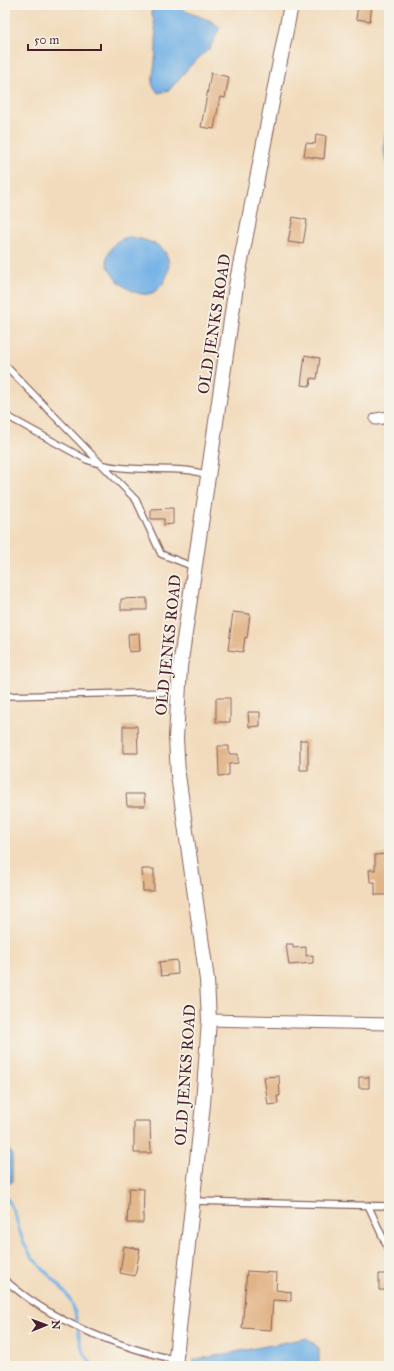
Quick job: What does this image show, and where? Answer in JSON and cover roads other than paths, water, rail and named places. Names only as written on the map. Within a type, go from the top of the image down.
[{"type":"street","name":"OLD JENKS ROAD","points":[[176,1363],[209,1020],[207,980],[178,775],[176,738],[178,692],[194,567],[236,286],[291,5]]},
{"type":"street","points":[[376,419],[389,417]]},
{"type":"street","points":[[209,1020],[389,1024]]},
{"type":"lane","points":[[5,365],[136,500],[161,554],[194,567]]},
{"type":"lane","points":[[5,415],[87,460],[102,465],[117,468],[185,470],[208,475]]},
{"type":"lane","points":[[5,696],[178,692]]},
{"type":"lane","points":[[192,1201],[389,1206]]},
{"type":"lane","points":[[368,1205],[389,1250]]},
{"type":"lane","points":[[5,1280],[23,1296],[46,1312],[90,1334],[136,1351],[176,1363]]},
{"type":"water","points":[[149,5],[169,5],[209,20],[220,27],[210,48],[190,66],[172,87],[167,91],[158,93],[152,84],[156,53],[156,35]]},
{"type":"water","points":[[389,124],[389,166],[386,162],[384,145]]},
{"type":"water","points":[[131,237],[146,240],[157,245],[165,252],[168,258],[169,265],[166,278],[158,289],[152,293],[137,293],[122,284],[115,278],[107,264],[107,257],[115,243],[122,239]]},
{"type":"water","points":[[5,1141],[12,1156],[12,1182],[5,1186]]},
{"type":"water","points":[[307,1338],[319,1348],[319,1366],[193,1366],[194,1360]]},
{"type":"waterway","points":[[182,10],[184,5]]},
{"type":"waterway","points":[[5,1196],[13,1208],[21,1236],[31,1256],[59,1285],[69,1298],[76,1315],[82,1348],[93,1366]]}]
